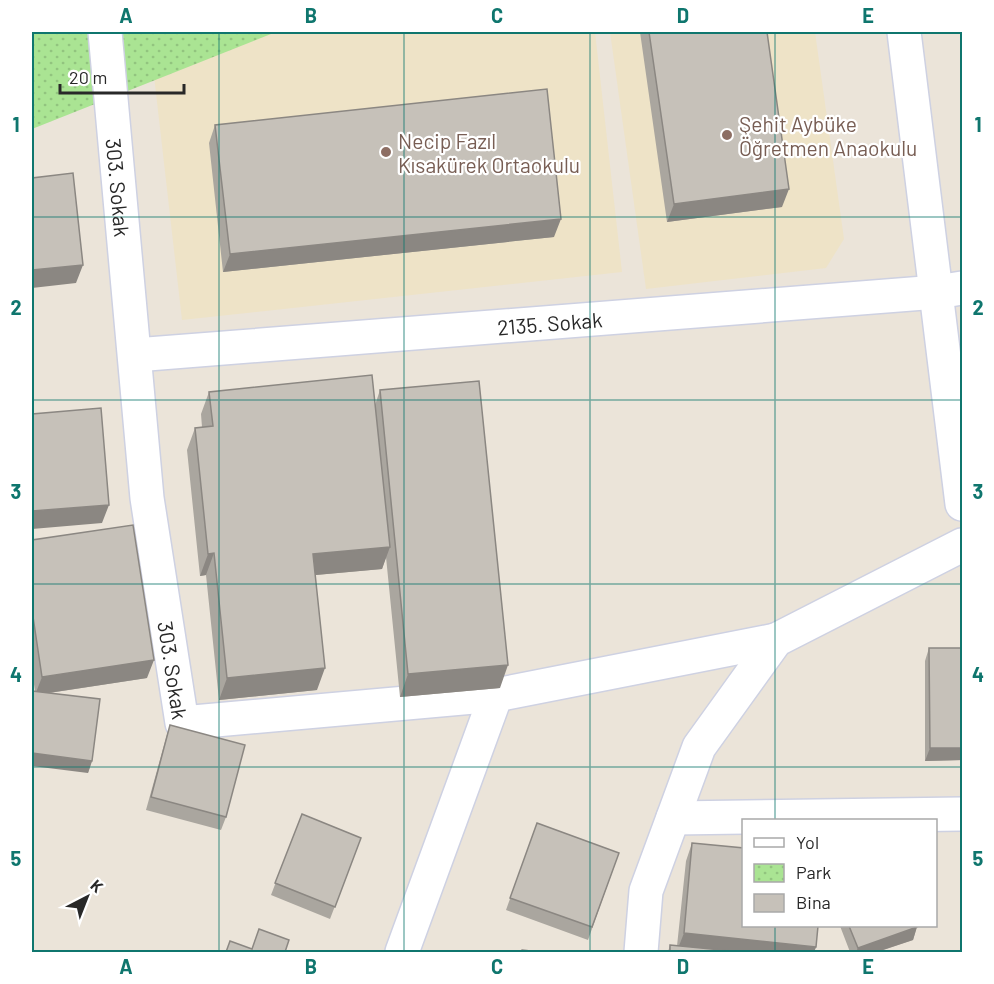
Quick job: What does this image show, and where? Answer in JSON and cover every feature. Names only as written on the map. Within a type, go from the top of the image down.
[{"type":"street","name":"303. Sokak","points":[[105,32],[147,498],[182,723],[496,695]]},
{"type":"street","points":[[904,32],[950,290],[963,504]]},
{"type":"street","name":"2135. Sokak","points":[[135,355],[950,290]]},
{"type":"street","points":[[402,952],[496,695],[776,640],[963,545]]},
{"type":"street","points":[[641,952],[646,891],[699,747],[776,640]]},
{"type":"street","points":[[673,818],[963,814]]},
{"type":"shaded area","name":"Necip Fazıl Kısakürek Ortaokulu","points":[[149,32],[595,32],[622,272],[182,320]]},
{"type":"shaded area","name":"Şehit Aybüke Öğretmen Anaokulu","points":[[610,32],[815,32],[844,239],[826,268],[646,289]]},
{"type":"green space","points":[[32,32],[276,32],[32,129]]},
{"type":"building","points":[[649,32],[767,32],[789,189],[674,204]]},
{"type":"building","points":[[547,89],[561,219],[230,254],[215,125]]},
{"type":"building","points":[[73,173],[83,265],[32,270],[32,178]]},
{"type":"building","points":[[372,375],[390,547],[313,554],[325,668],[227,678],[214,553],[208,554],[195,428],[213,426],[209,392]]},
{"type":"building","points":[[479,381],[508,665],[408,674],[380,390]]},
{"type":"building","points":[[101,408],[109,505],[32,511],[32,414]]},
{"type":"building","points":[[133,525],[154,660],[42,677],[32,610],[32,540]]},
{"type":"building","points":[[929,648],[963,648],[963,748],[930,748]]},
{"type":"building","points":[[32,691],[100,699],[92,761],[32,753]]},
{"type":"building","points":[[170,725],[245,745],[226,817],[151,797]]},
{"type":"building","points":[[302,814],[361,838],[335,907],[275,883]]},
{"type":"building","points":[[537,823],[619,853],[592,927],[510,898]]},
{"type":"building","points":[[692,843],[742,848],[742,927],[818,927],[816,947],[684,933]]},
{"type":"building","points":[[849,927],[917,927],[858,948]]},
{"type":"building","points":[[259,929],[289,940],[285,952],[226,952],[230,941],[252,949]]},
{"type":"building","points":[[670,945],[742,952],[670,952]]},
{"type":"place","name":"Şehit Aybüke Öğretmen Anaokulu","points":[[727,135]]},
{"type":"place","name":"Necip Fazıl Kısakürek Ortaokulu","points":[[386,152]]}]
